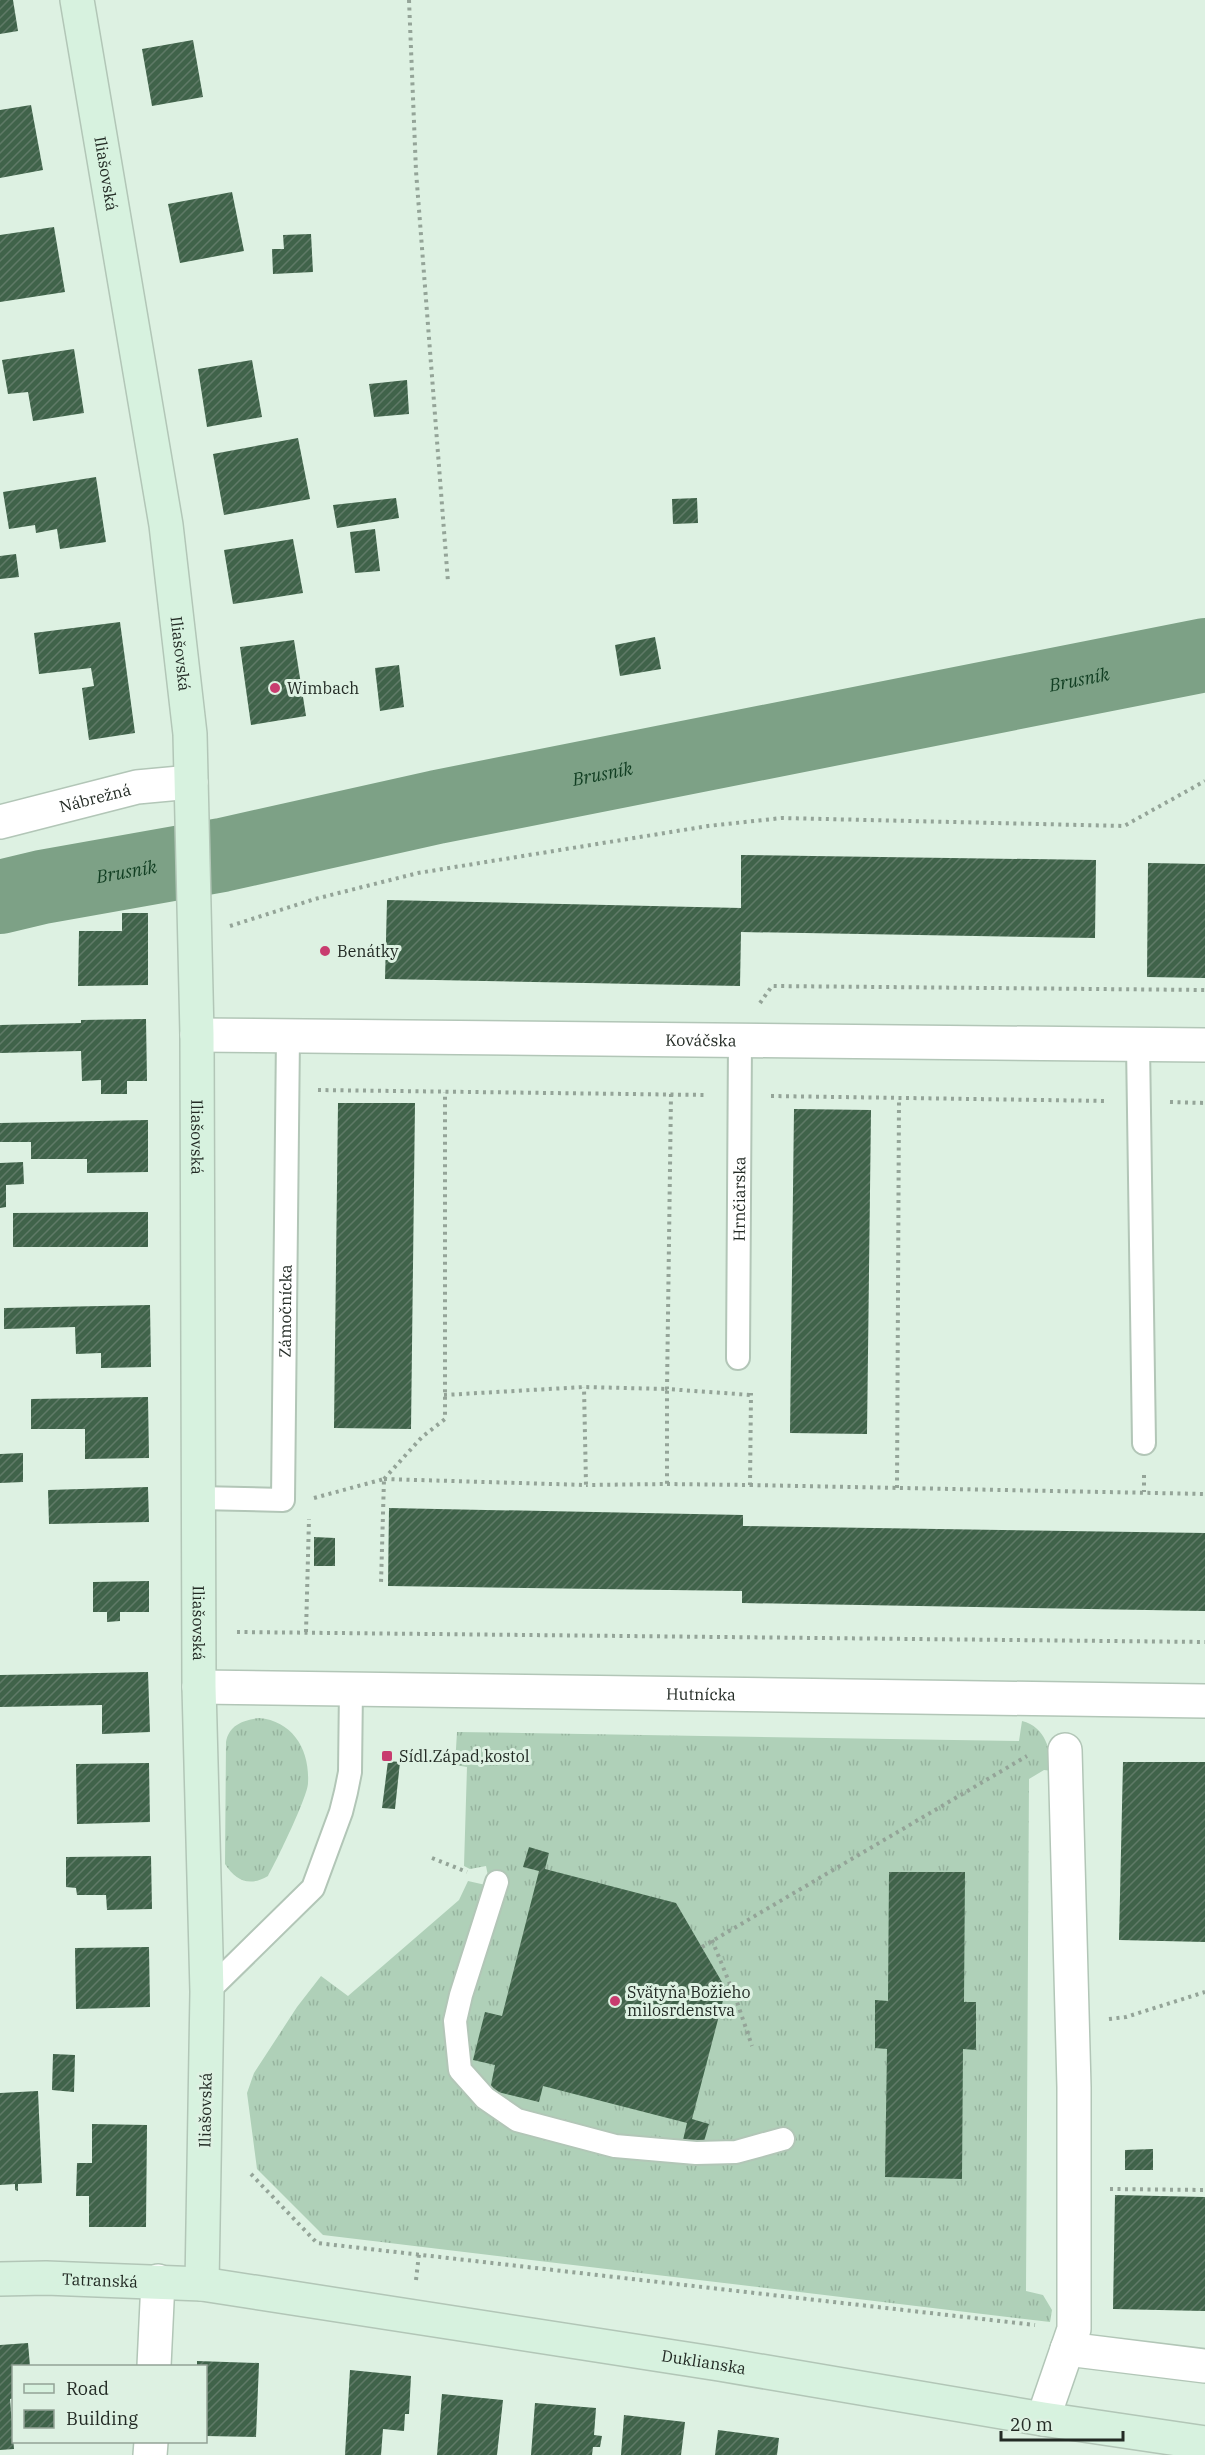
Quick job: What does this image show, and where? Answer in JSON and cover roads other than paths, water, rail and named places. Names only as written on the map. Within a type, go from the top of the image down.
[{"type":"street","name":"Iliašovská","points":[[77,0],[166,525],[190,734],[197,1035],[199,1687],[207,1992],[202,2284]]},
{"type":"street","name":"Nábrežná","points":[[0,822],[137,787],[191,795]]},
{"type":"street","name":"Kováčska","points":[[197,1035],[1205,1045]]},
{"type":"street","name":"Hutnícka","points":[[199,1687],[1205,1701]]},
{"type":"street","points":[[1042,2419],[1070,2339],[1074,2188],[1072,2023],[1051,1750]]},
{"type":"street","name":"Tatranská","points":[[0,2279],[46,2278],[202,2284]]},
{"type":"street","points":[[154,2365],[158,2281]]},
{"type":"street","name":"Duklianska","points":[[202,2284],[719,2364],[1042,2419],[1205,2443]]},
{"type":"street","points":[[1070,2339],[1205,2366]]},
{"type":"lane","name":"Zámočnícka","points":[[198,1498],[283,1500],[288,1036]]},
{"type":"lane","name":"Hrnčiarska","points":[[738,1358],[740,1040]]},
{"type":"lane","points":[[1138,1045],[1144,1443]]},
{"type":"lane","points":[[207,1992],[312,1887],[341,1812],[350,1772],[351,1688]]},
{"type":"lane","points":[[497,1882],[455,2021],[460,2070],[485,2098],[517,2120],[615,2146],[696,2152],[736,2152],[783,2139]]},
{"type":"waterway","name":"Brusník","points":[[0,897],[42,887],[222,855],[437,807],[1205,655]]},
{"type":"place","name":"Wimbach","points":[[275,688]]},
{"type":"place","name":"Benátky","points":[[325,951]]},
{"type":"place","name":"Sídl.Západ,kostol","points":[[387,1756]]},
{"type":"place","name":"Svätyňa Božieho milosrdenstva","points":[[615,2001]]}]
